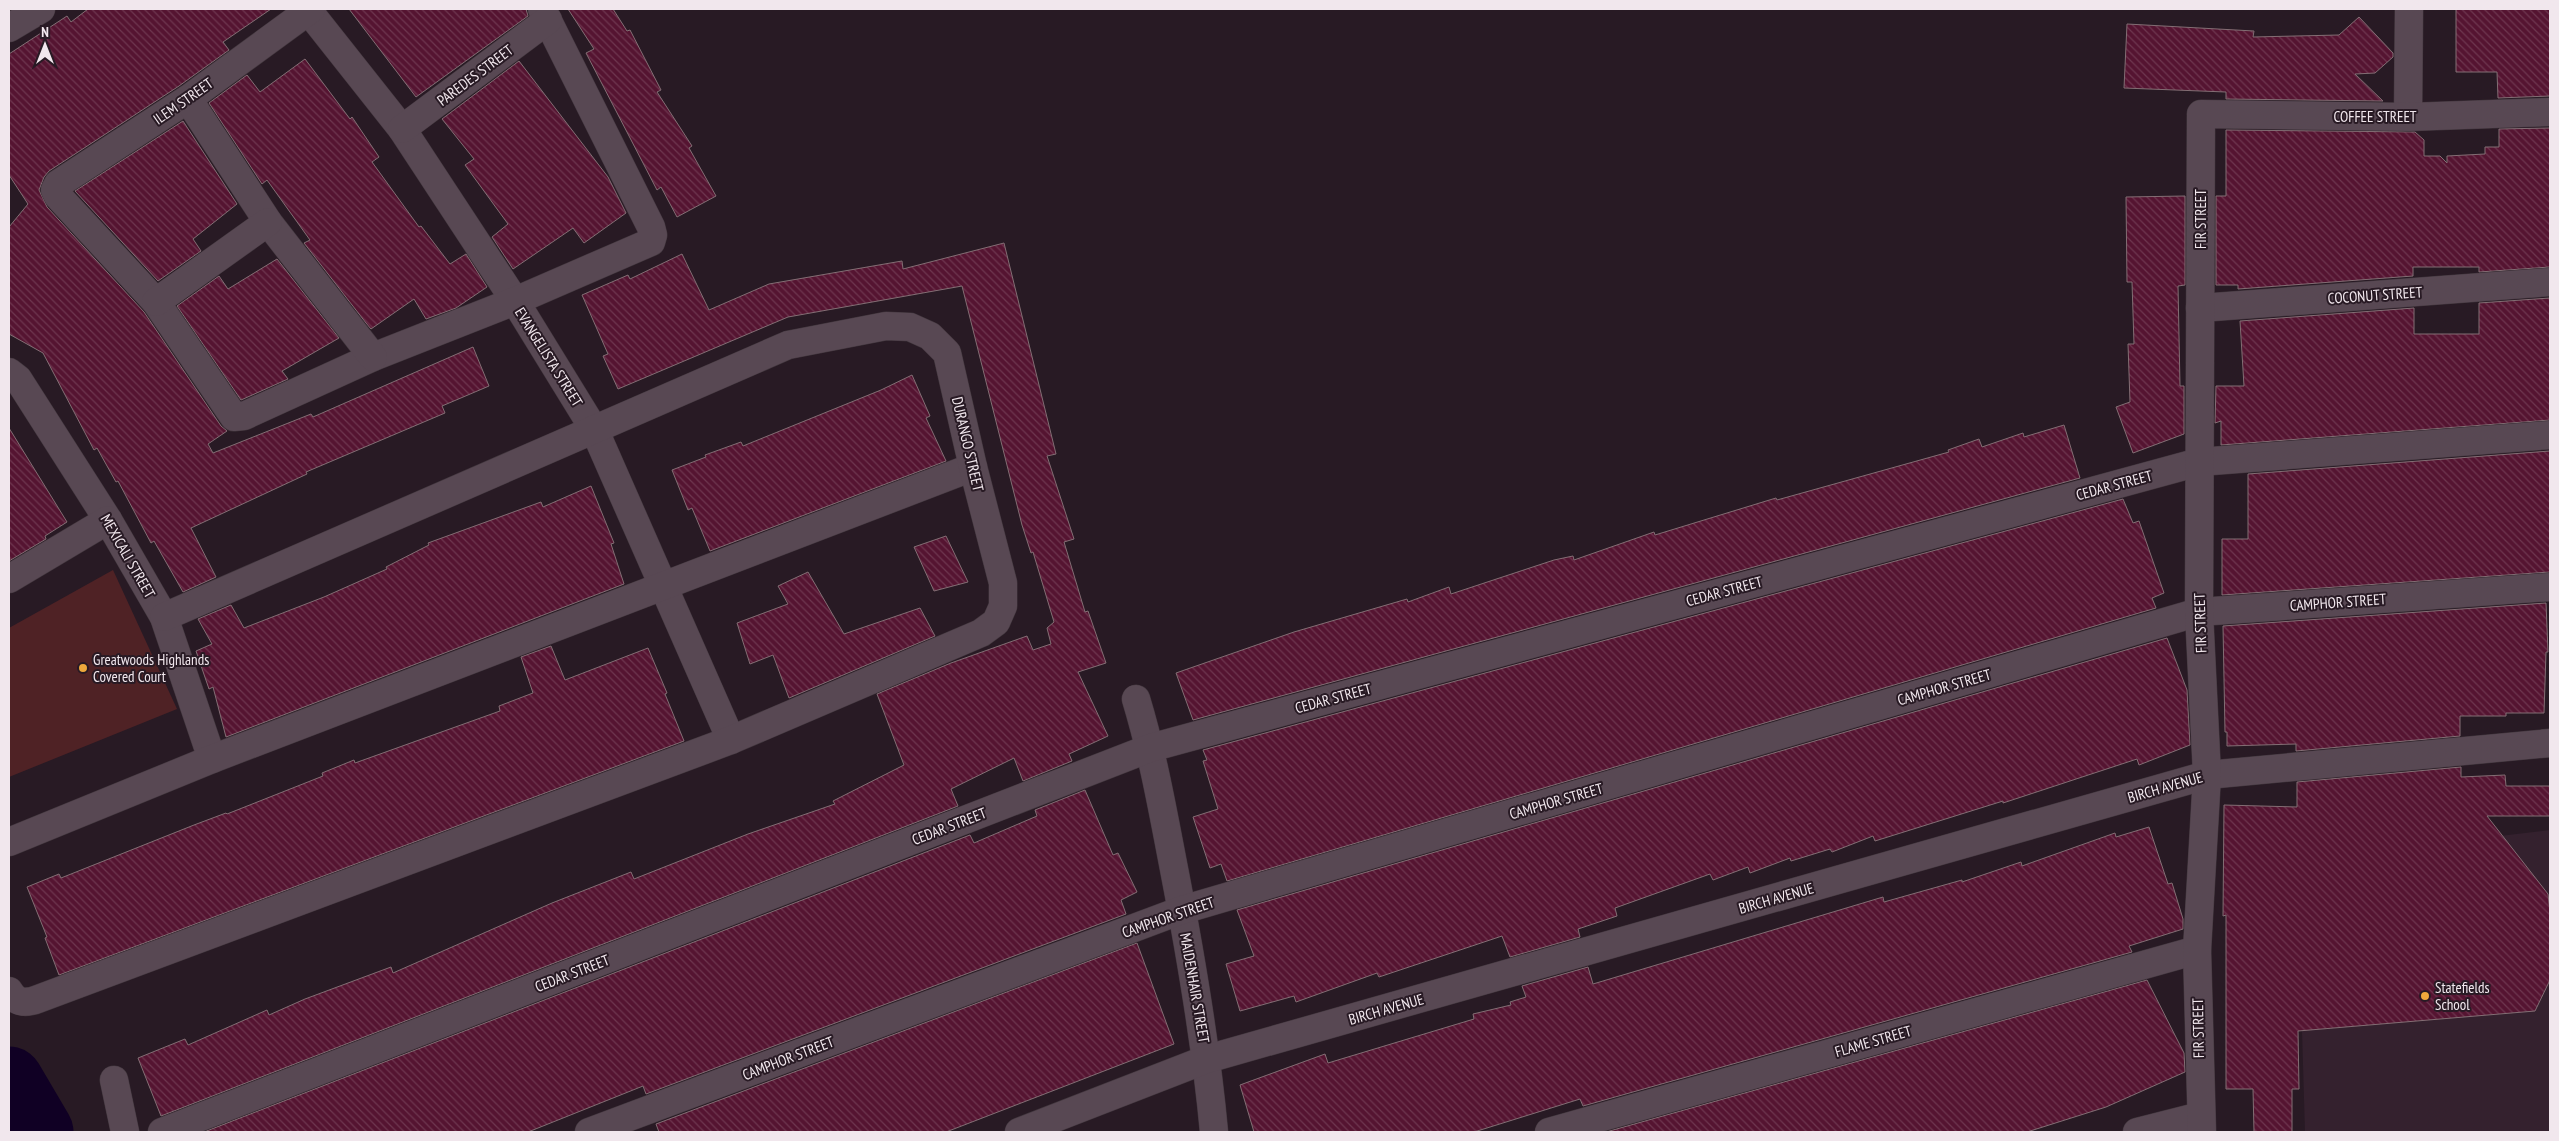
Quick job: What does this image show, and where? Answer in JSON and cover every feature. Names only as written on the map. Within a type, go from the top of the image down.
[{"type":"street","points":[[9,28],[41,9]]},
{"type":"street","name":"ILEM STREET","points":[[156,302],[58,196],[55,190],[58,184],[188,99],[309,9]]},
{"type":"street","name":"EVANGELISTA STREET","points":[[309,9],[402,129],[515,302],[595,430],[731,740]]},
{"type":"street","points":[[2408,117],[2409,9]]},
{"type":"street","points":[[268,222],[156,302],[234,417],[244,416],[373,357],[515,302],[652,242],[652,227],[545,14]]},
{"type":"street","name":"PAREDES STREET","points":[[402,129],[545,14]]},
{"type":"street","points":[[188,99],[268,222],[373,357]]},
{"type":"street","name":"COFFEE STREET","points":[[2200,114],[2408,117],[2550,112]]},
{"type":"street","name":"FIR STREET","points":[[2200,114],[2199,612],[2207,775],[2197,950],[2201,1124]]},
{"type":"street","name":"COCONUT STREET","points":[[2200,308],[2550,282]]},
{"type":"street","name":"DURANGO STREET","points":[[9,991],[13,999],[22,1002],[38,999],[731,740],[981,633],[996,622],[1003,606],[1003,583],[973,467],[948,353],[930,336],[910,327],[886,326],[788,344],[595,430],[164,616]]},
{"type":"street","name":"MEXICALI STREET","points":[[12,379],[108,520],[164,616],[212,759]]},
{"type":"street","name":"CEDAR STREET","points":[[162,1132],[1150,748],[2199,462],[2550,435]]},
{"type":"street","points":[[9,842],[212,759],[973,467]]},
{"type":"street","points":[[9,579],[108,520]]},
{"type":"street","name":"CAMPHOR STREET","points":[[589,1132],[1182,910],[2199,612],[2550,587]]},
{"type":"street","name":"MAIDENHAIR STREET","points":[[1136,699],[1150,748],[1182,910],[1207,1059],[1214,1132]]},
{"type":"street","name":"BIRCH AVENUE","points":[[1018,1132],[1207,1059],[2207,775],[2550,743]]},
{"type":"street","name":"FLAME STREET","points":[[1549,1132],[2197,950]]},
{"type":"street","points":[[114,1080],[125,1132]]},
{"type":"street","points":[[2138,1132],[2201,1124]]},
{"type":"shaded area","name":"Greatwoods Highlands Covered Court","points":[[113,570],[177,709],[9,777],[9,628]]},
{"type":"shaded area","name":"Statefields School","points":[[2550,830],[2550,1132],[2305,1132],[2297,860]]},
{"type":"building","points":[[88,9],[271,9],[223,42],[229,50],[179,86],[49,171],[44,177],[39,190],[47,207],[144,312],[221,426],[227,431],[208,444],[213,453],[311,414],[313,417],[473,347],[489,386],[442,406],[445,413],[306,472],[307,474],[191,528],[216,577],[183,592],[154,541],[151,543],[118,481],[116,482],[97,448],[94,450],[43,353],[9,334],[9,227],[28,204],[9,175],[9,54],[67,16],[71,22]]},
{"type":"building","points":[[349,9],[526,9],[528,16],[416,97]]},
{"type":"building","points":[[568,9],[613,9],[627,31],[630,30],[661,90],[657,92],[692,146],[689,148],[716,196],[677,217],[661,187],[657,190],[586,53],[594,49]]},
{"type":"building","points":[[2456,9],[2550,9],[2550,96],[2498,98],[2497,72],[2456,72]]},
{"type":"building","points":[[2359,17],[2393,53],[2393,57],[2375,73],[2355,74],[2383,101],[2226,99],[2226,92],[2124,88],[2127,24],[2254,31],[2253,37],[2339,35]]},
{"type":"building","points":[[305,59],[350,119],[352,117],[379,157],[372,162],[419,227],[421,226],[450,264],[466,254],[487,287],[456,308],[426,319],[414,299],[371,329],[366,323],[304,243],[310,240],[267,180],[262,184],[209,103],[247,75],[260,92]]},
{"type":"building","points":[[519,61],[608,177],[626,213],[584,243],[573,228],[513,269],[492,237],[508,224],[465,165],[474,159],[442,119]]},
{"type":"building","points":[[183,121],[237,204],[193,239],[201,251],[158,281],[75,191]]},
{"type":"building","points":[[2550,128],[2550,267],[2479,272],[2479,267],[2413,267],[2413,276],[2238,289],[2238,285],[2216,285],[2216,196],[2226,196],[2226,130],[2415,132],[2424,140],[2424,156],[2440,156],[2447,163],[2447,156],[2485,154],[2485,147],[2499,147],[2499,129]]},
{"type":"building","points":[[2185,196],[2185,285],[2178,286],[2180,386],[2184,386],[2184,434],[2133,453],[2116,407],[2130,402],[2128,344],[2134,344],[2132,282],[2127,282],[2126,197]]},
{"type":"building","points":[[1004,243],[1056,454],[1047,456],[1074,539],[1064,542],[1085,612],[1088,611],[1106,663],[1078,672],[1108,736],[1069,754],[1072,761],[1023,781],[1014,758],[951,789],[958,806],[161,1116],[138,1058],[185,1039],[188,1045],[267,1010],[269,1015],[305,999],[391,967],[393,973],[552,903],[631,872],[634,879],[748,834],[835,804],[833,801],[904,765],[877,694],[951,663],[1027,636],[1033,650],[1051,644],[1047,628],[1054,622],[1033,552],[1031,553],[1022,525],[962,286],[788,317],[618,389],[603,356],[608,354],[582,295],[628,275],[630,279],[682,254],[709,310],[769,284],[902,261],[903,269]]},
{"type":"building","points":[[277,259],[339,338],[282,371],[288,379],[241,400],[177,306],[219,276],[228,289]]},
{"type":"building","points":[[2550,298],[2550,420],[2221,445],[2221,421],[2215,423],[2216,386],[2244,386],[2240,321],[2414,308],[2414,334],[2479,334],[2479,303]]},
{"type":"building","points":[[912,375],[930,416],[926,418],[946,461],[710,551],[692,508],[688,510],[672,470],[741,442],[743,446],[881,390]]},
{"type":"building","points":[[2064,425],[2080,478],[1193,720],[1176,673],[1294,632],[1407,599],[1408,602],[1449,587],[1451,594],[1554,560],[1573,556],[1574,560],[1654,532],[1655,535],[1776,498],[1777,500],[1949,452],[1948,450],[1979,439],[1982,447],[2023,433],[2024,437]]},
{"type":"building","points":[[9,428],[67,522],[45,536],[46,539],[9,561]]},
{"type":"building","points":[[2550,451],[2550,572],[2222,595],[2222,539],[2248,539],[2248,474]]},
{"type":"building","points":[[591,486],[614,543],[611,544],[624,584],[226,737],[213,687],[209,689],[196,651],[212,644],[198,619],[231,605],[244,628],[324,597],[387,569],[386,567],[429,545],[428,543],[541,502],[543,507]]},
{"type":"building","points":[[2123,499],[2133,523],[2139,521],[2164,593],[2152,598],[2156,608],[1227,881],[1221,864],[1210,868],[1193,817],[1218,809],[1203,761],[1207,760],[1203,750]]},
{"type":"building","points":[[946,536],[968,582],[934,591],[914,547]]},
{"type":"building","points":[[808,572],[844,634],[920,608],[935,636],[789,698],[773,655],[750,664],[737,623],[788,604],[778,586]]},
{"type":"building","points":[[2546,603],[2548,652],[2546,652],[2544,713],[2506,713],[2506,716],[2460,716],[2460,736],[2296,751],[2296,744],[2227,746],[2227,732],[2225,732],[2223,626]]},
{"type":"building","points":[[2167,638],[2187,690],[2190,745],[2139,765],[2137,759],[2003,803],[2003,801],[1875,841],[1873,836],[1832,852],[1830,849],[1791,861],[1790,858],[1750,873],[1748,867],[1713,880],[1710,874],[1615,908],[1617,916],[1578,929],[1580,937],[1510,957],[1502,936],[1379,977],[1377,973],[1296,1002],[1294,996],[1240,1011],[1226,964],[1254,956],[1237,910]]},
{"type":"building","points":[[551,646],[565,680],[648,648],[684,741],[59,975],[45,938],[47,937],[27,887],[59,874],[61,878],[194,825],[227,814],[323,776],[322,773],[354,760],[355,763],[500,711],[499,706],[533,693],[521,657]]},
{"type":"building","points":[[2461,767],[2461,777],[2505,775],[2506,786],[2550,786],[2550,816],[2487,816],[2548,894],[2550,912],[2550,980],[2535,1011],[2298,1031],[2299,1089],[2292,1089],[2292,1132],[2254,1132],[2253,1089],[2226,1089],[2226,915],[2223,916],[2224,805],[2297,807],[2297,782]]},
{"type":"building","points":[[1085,790],[1113,855],[1118,853],[1137,892],[1121,900],[1126,914],[646,1094],[643,1086],[528,1132],[204,1132],[970,835],[974,843],[1037,816],[1035,810]]},
{"type":"building","points":[[2149,827],[2168,884],[2172,883],[2183,919],[2183,929],[2129,946],[2132,952],[1583,1106],[1580,1099],[1474,1132],[1254,1132],[1240,1085],[1325,1054],[1328,1063],[1474,1019],[1473,1014],[1511,1005],[1510,1002],[1526,997],[1522,986],[1588,967],[1593,984],[1883,897],[1884,902],[1962,880],[1962,882],[2021,862],[2022,866],[2115,833],[2116,837]]},
{"type":"building","points":[[1137,943],[1174,1044],[946,1132],[659,1132],[656,1124]]},
{"type":"building","points":[[2147,980],[2184,1053],[2185,1072],[2106,1107],[2027,1132],[1606,1132]]},
{"type":"waterway","points":[[9,1081],[39,1132]]},
{"type":"place","name":"Greatwoods Highlands Covered Court","points":[[83,668]]},
{"type":"place","name":"Statefields School","points":[[2425,996]]}]
